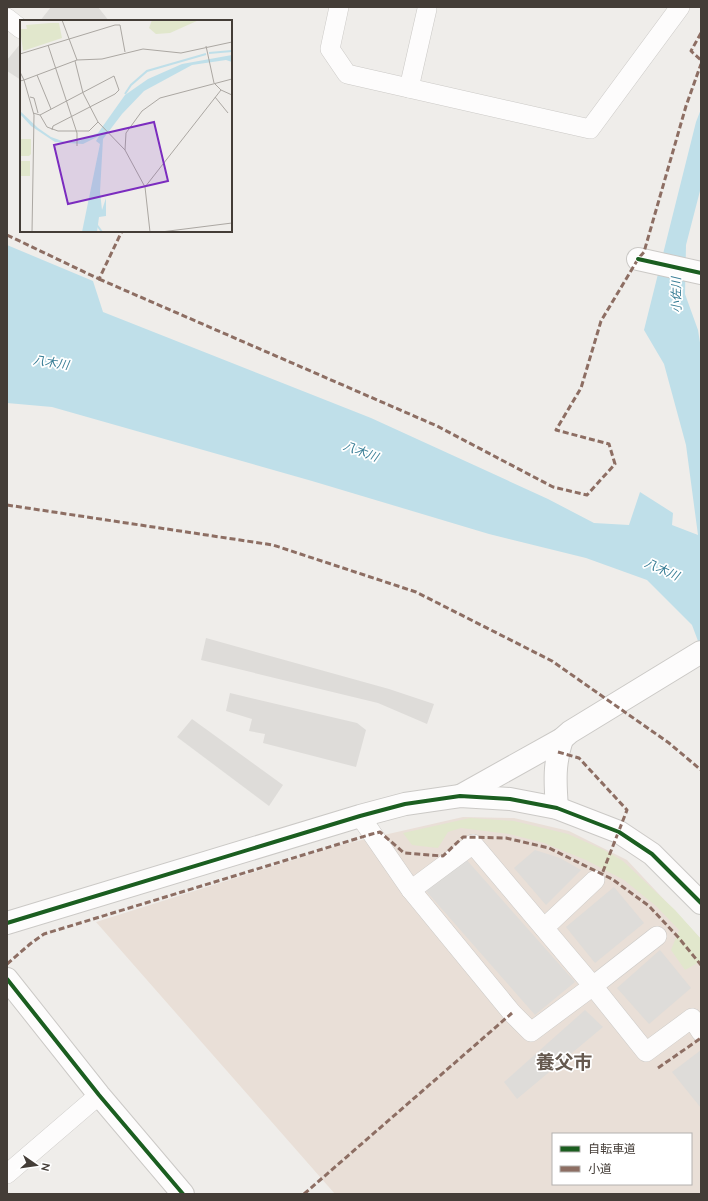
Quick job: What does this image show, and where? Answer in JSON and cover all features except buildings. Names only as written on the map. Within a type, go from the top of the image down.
[{"type":"street","points":[[638,260],[701,273]]},
{"type":"street","points":[[460,796],[566,735],[701,652]]},
{"type":"street","points":[[557,808],[555,780],[558,752],[566,735]]},
{"type":"street","points":[[7,923],[360,816],[405,804],[460,796],[510,799],[557,808],[620,832],[652,854],[701,903]]},
{"type":"street","points":[[7,979],[99,1095],[184,1194]]},
{"type":"lane","points":[[339,7],[330,49],[347,74],[590,129],[680,7]]},
{"type":"lane","points":[[409,88],[427,9]]},
{"type":"lane","points":[[7,18],[20,28]]},
{"type":"lane","points":[[360,816],[411,890],[512,1013],[531,1032],[657,936]]},
{"type":"lane","points":[[411,890],[473,844],[593,986],[646,1052],[692,1018],[701,1032]]},
{"type":"lane","points":[[544,928],[595,880]]},
{"type":"lane","points":[[7,1174],[99,1095]]},
{"type":"shaded area","points":[[51,7],[98,7],[108,20],[41,20]]},
{"type":"shaded area","points":[[20,44],[20,79],[7,71],[7,60]]},
{"type":"shaded area","points":[[206,638],[389,689],[434,704],[427,724],[378,703],[201,660]]},
{"type":"shaded area","points":[[230,693],[357,723],[366,730],[356,767],[263,743],[265,734],[249,731],[252,719],[226,711]]},
{"type":"shaded area","points":[[192,719],[283,785],[269,806],[177,737]]},
{"type":"shaded area","points":[[463,817],[514,818],[569,831],[627,860],[701,939],[701,1194],[335,1194],[96,922],[340,845]]},
{"type":"shaded area","points":[[535,850],[560,858],[581,870],[546,905],[514,868]]},
{"type":"shaded area","points":[[465,858],[575,982],[535,1015],[426,891]]},
{"type":"shaded area","points":[[614,887],[644,923],[595,963],[566,927]]},
{"type":"shaded area","points":[[660,950],[691,988],[649,1024],[617,988]]},
{"type":"shaded area","points":[[585,1010],[603,1027],[517,1099],[504,1082]]},
{"type":"shaded area","points":[[701,1050],[701,1108],[672,1072]]},
{"type":"green space","points":[[470,818],[514,821],[568,834],[604,850],[623,861],[675,910],[701,939],[701,961],[685,970],[671,950],[679,930],[656,906],[624,880],[586,860],[544,843],[509,834],[461,828],[448,832],[438,848],[412,845],[403,833]]},
{"type":"water","points":[[701,109],[701,187],[686,245],[685,294],[698,330],[701,349],[701,649],[692,625],[647,580],[586,558],[489,534],[312,481],[52,407],[7,403],[7,245],[93,281],[103,312],[371,418],[548,499],[594,523],[629,525],[640,492],[673,513],[672,525],[698,535],[686,445],[664,364],[644,330],[696,122]]},
{"type":"marked path","points":[[701,33],[691,51],[701,60]]},
{"type":"marked path","points":[[99,279],[437,426],[553,487],[587,495],[615,464],[609,444],[556,430],[581,388],[601,321],[638,259],[644,252],[686,106],[701,64]]},
{"type":"marked path","points":[[7,235],[99,279],[122,232]]},
{"type":"marked path","points":[[7,505],[273,545],[416,592],[552,661],[669,743],[701,770]]},
{"type":"marked path","points":[[558,752],[579,758],[627,810],[602,874]]},
{"type":"marked path","points":[[7,964],[44,934],[380,832],[404,853],[443,856],[463,837],[506,838],[549,848],[612,879],[649,906],[678,937],[701,965]]},
{"type":"marked path","points":[[304,1194],[512,1013]]},
{"type":"marked path","points":[[658,1068],[701,1038]]},
{"type":"cycle path","points":[[638,259],[701,273]]},
{"type":"cycle path","points":[[7,923],[360,816],[405,804],[460,796],[510,799],[557,808],[619,832],[652,854],[701,903]]},
{"type":"cycle path","points":[[7,979],[99,1095],[183,1194]]},
{"type":"district","name":"養父市","points":[[564,1062]]},
{"type":"water label","name":"小佐川","points":[[676,295]]},
{"type":"water label","name":"八木川","points":[[51,362]]},
{"type":"water label","name":"八木川","points":[[361,451]]},
{"type":"water label","name":"八木川","points":[[662,569]]}]
